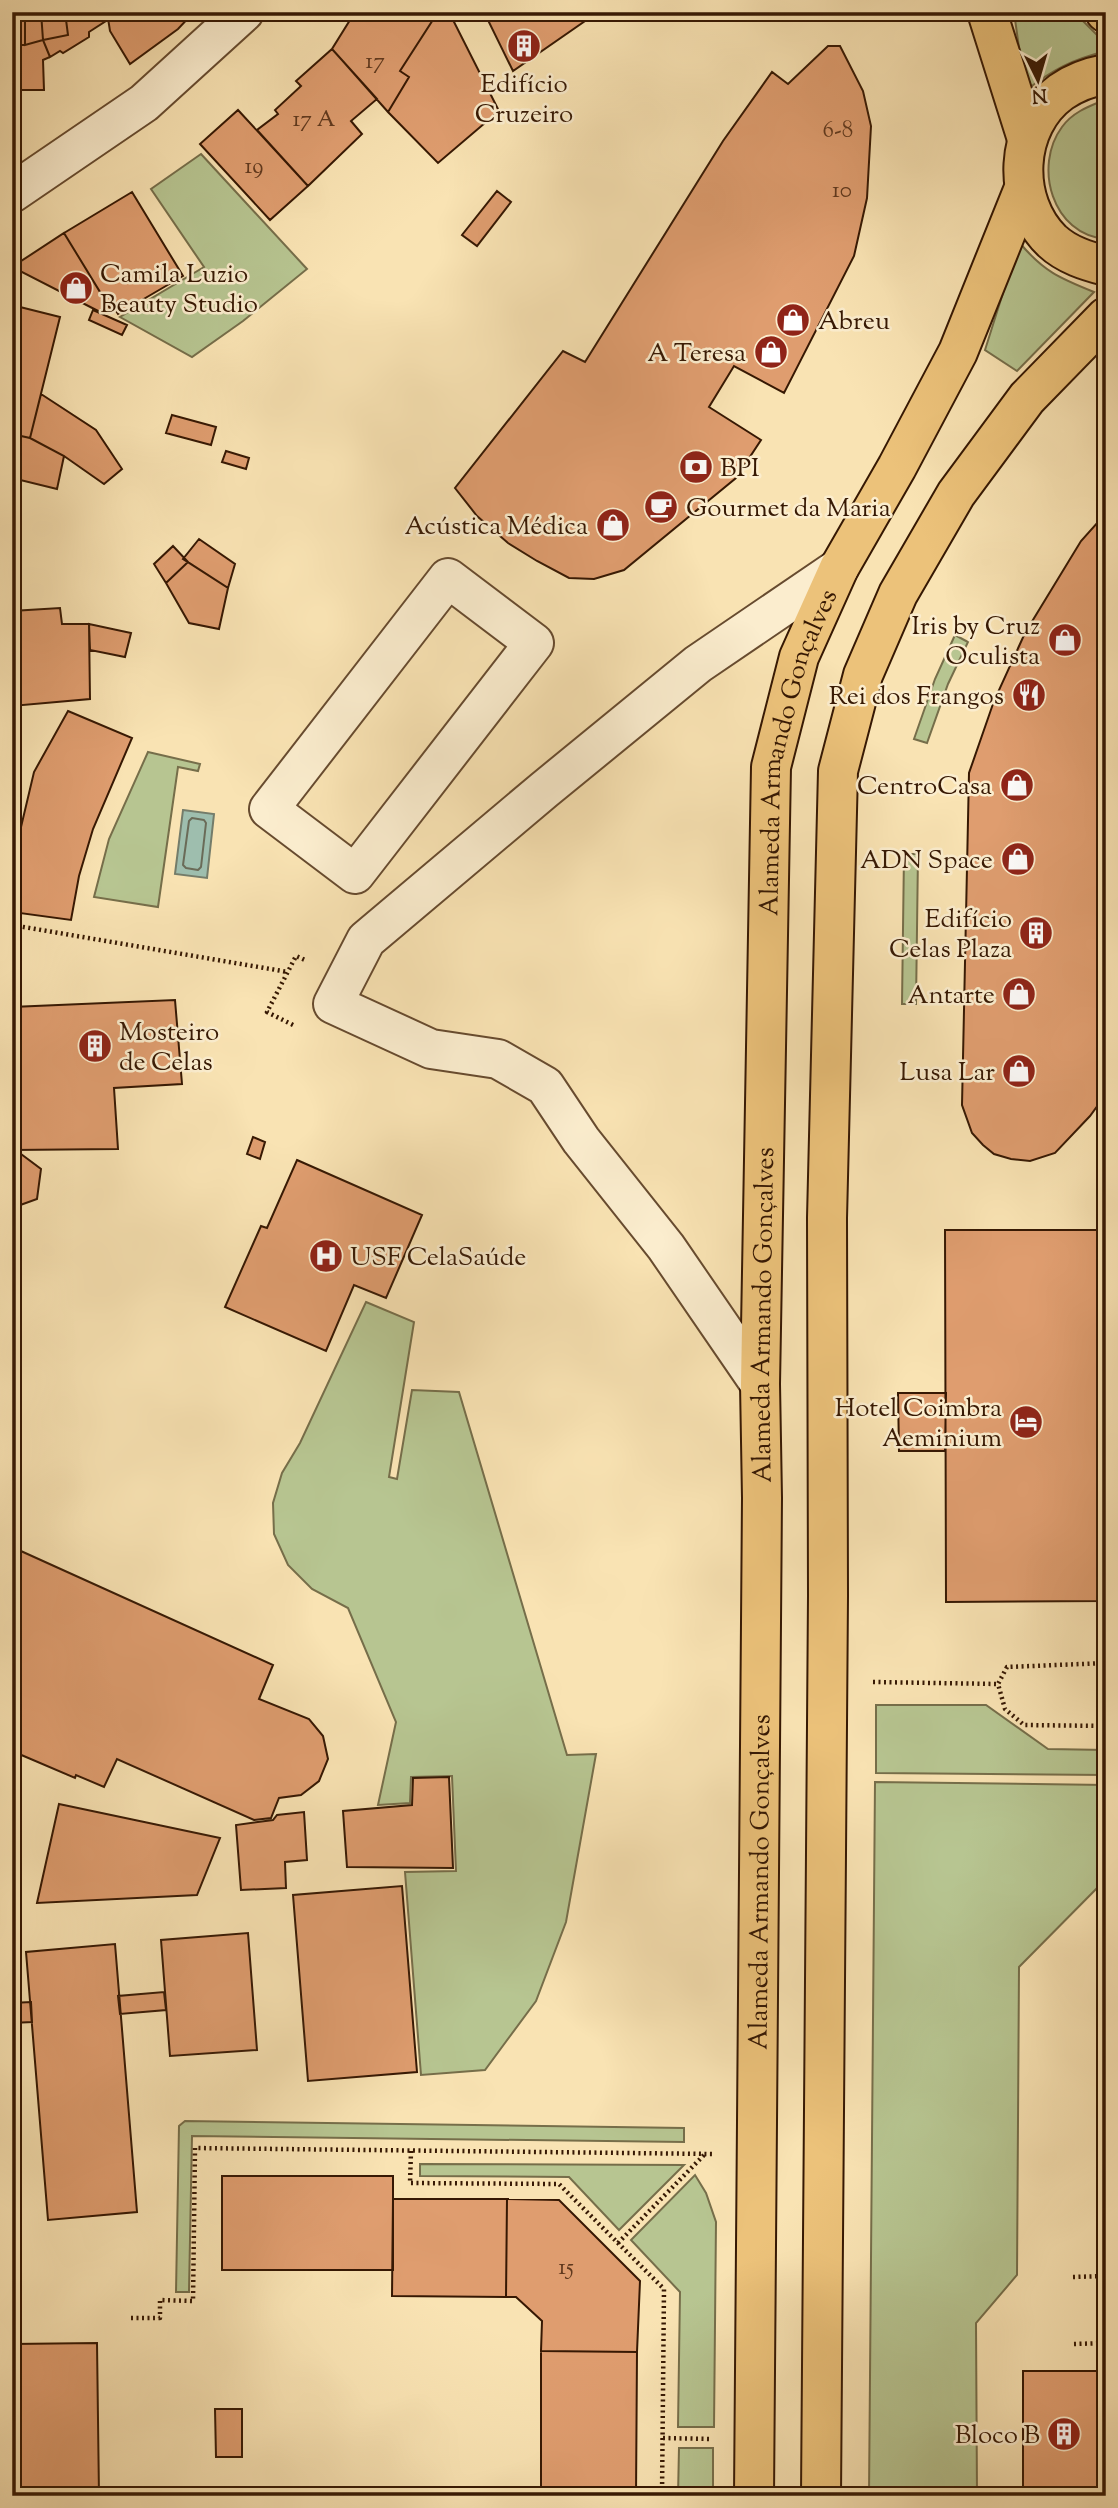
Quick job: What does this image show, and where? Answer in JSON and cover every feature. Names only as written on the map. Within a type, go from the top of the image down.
[{"type":"main road","points":[[987,12],[1027,139]]},
{"type":"main road","points":[[1106,74],[1084,79],[1060,93],[1040,113],[1027,139],[1023,163],[1024,188],[1034,216],[1052,241],[1077,258],[1106,267]]},
{"type":"main road","name":"Alameda Armando Gonçalves","points":[[754,2496],[762,1511],[760,1384],[771,767],[799,657],[839,568],[958,352],[1024,188]]},
{"type":"main road","name":"Alameda Armando Gonçalves","points":[[821,2496],[828,1582],[827,1217],[838,771],[863,675],[898,594],[956,494],[1027,398],[1098,332]]},
{"type":"street","points":[[12,193],[144,103],[244,12]]},
{"type":"street","points":[[760,1384],[666,1247],[581,1140],[545,1086],[498,1059],[431,1049],[333,1004],[366,940],[698,664],[839,568]]},
{"type":"street","points":[[355,874],[534,643],[448,578],[269,809],[355,874],[404,908]]},
{"type":"path","points":[[12,925],[288,972]]},
{"type":"path","points":[[296,956],[267,1012],[302,1029]]},
{"type":"path","points":[[1106,1663],[1007,1667],[998,1684],[1005,1709],[1024,1725],[1106,1726]]},
{"type":"path","points":[[871,1682],[998,1684]]},
{"type":"path","points":[[131,2318],[160,2318],[160,2300],[193,2301],[195,2148],[757,2154]]},
{"type":"path","points":[[411,2151],[411,2183],[559,2184],[664,2289],[662,2496]]},
{"type":"path","points":[[618,2243],[706,2154]]},
{"type":"path","points":[[1073,2277],[1106,2276]]},
{"type":"path","points":[[1074,2344],[1106,2343]]},
{"type":"green space","points":[[1014,12],[1074,12],[1106,44],[1106,51],[1063,66],[1025,91]]},
{"type":"green space","points":[[1106,101],[1106,239],[1087,235],[1072,225],[1053,196],[1049,179],[1053,143],[1062,127],[1075,114]]},
{"type":"green space","points":[[201,154],[307,269],[243,321],[192,357],[120,317],[204,267],[151,189]]},
{"type":"green space","points":[[1019,242],[1052,273],[1094,292],[1017,371],[985,350]]},
{"type":"green space","points":[[955,635],[968,642],[948,684],[927,743],[914,739],[935,679]]},
{"type":"green space","points":[[148,752],[200,764],[198,771],[178,767],[158,907],[94,897],[109,839]]},
{"type":"green space","points":[[904,854],[918,854],[916,1004],[902,1004]]},
{"type":"green space","points":[[366,1302],[414,1322],[389,1477],[397,1479],[412,1390],[459,1392],[567,1755],[596,1754],[566,1922],[536,2001],[485,2070],[421,2075],[405,1872],[456,1871],[452,1776],[411,1777],[410,1803],[378,1805],[396,1722],[348,1608],[312,1589],[288,1565],[274,1534],[273,1503],[282,1473],[300,1443]]},
{"type":"green space","points":[[876,1705],[986,1705],[1048,1749],[1106,1750],[1106,1775],[876,1773]]},
{"type":"green space","points":[[875,1782],[1106,1785],[1106,1879],[1019,1967],[1017,2275],[976,2323],[977,2496],[869,2496]]},
{"type":"green space","points":[[185,2121],[684,2128],[684,2142],[192,2136],[189,2292],[176,2292],[179,2126]]},
{"type":"green space","points":[[420,2164],[684,2165],[619,2230],[569,2177],[420,2176]]},
{"type":"green space","points":[[695,2175],[706,2193],[716,2222],[714,2427],[678,2427],[680,2292],[631,2240]]},
{"type":"green space","points":[[679,2448],[713,2448],[713,2496],[678,2496]]},
{"type":"water","points":[[183,810],[214,814],[207,878],[175,874]]},
{"type":"building","points":[[12,12],[25,12],[25,45],[12,45]]},
{"type":"building","points":[[25,12],[41,12],[43,40],[25,45]]},
{"type":"building","points":[[41,12],[65,12],[68,35],[43,40]]},
{"type":"building","points":[[65,12],[93,12],[94,16],[107,12],[109,19],[89,32],[89,37],[63,53],[60,51],[50,57],[43,40],[68,35]]},
{"type":"building","points":[[107,12],[194,12],[178,29],[130,64],[110,31]]},
{"type":"building","points":[[355,12],[438,12],[400,71],[409,77],[388,112],[332,49]]},
{"type":"building","points":[[438,12],[449,12],[499,111],[438,163],[388,112],[409,77],[400,71]]},
{"type":"building","name":"Edifício Cruzeiro","points":[[484,12],[598,12],[513,71]]},
{"type":"building","points":[[43,40],[50,57],[43,60],[44,90],[12,90],[12,45]]},
{"type":"building","points":[[828,46],[840,46],[863,91],[871,126],[867,198],[854,256],[784,393],[734,366],[709,407],[761,440],[736,478],[624,570],[594,579],[569,578],[508,543],[477,516],[455,488],[563,351],[585,362],[723,141],[772,72],[788,84]]},
{"type":"building","points":[[332,49],[377,99],[351,121],[362,134],[308,186],[257,130],[278,114],[275,110],[301,86],[296,81]]},
{"type":"building","points":[[238,110],[308,186],[270,220],[200,144]]},
{"type":"building","points":[[497,191],[511,202],[477,246],[462,235]]},
{"type":"building","points":[[132,192],[183,276],[118,314],[114,308],[111,310],[64,233]]},
{"type":"building","name":"Camila Luzio Beauty Studio","points":[[64,233],[111,310],[104,314],[12,267]]},
{"type":"building","points":[[12,305],[60,317],[30,438],[12,434]]},
{"type":"building","points":[[93,310],[127,325],[122,335],[89,320]]},
{"type":"building","points":[[41,394],[96,430],[122,469],[104,484],[64,456],[30,438]]},
{"type":"building","points":[[172,415],[216,427],[211,445],[166,433]]},
{"type":"building","points":[[12,434],[30,438],[64,456],[57,489],[12,478]]},
{"type":"building","points":[[226,451],[249,458],[246,469],[222,462]]},
{"type":"building","name":"Edifício Celas Plaza","points":[[1106,513],[1106,1094],[1090,1116],[1055,1153],[1030,1161],[1011,1159],[994,1154],[972,1133],[962,1105],[969,773],[994,701],[1025,633],[1081,541]]},
{"type":"building","points":[[199,539],[235,564],[228,588],[183,559]]},
{"type":"building","points":[[173,546],[188,562],[166,583],[154,564]]},
{"type":"building","points":[[188,562],[228,588],[219,629],[189,623],[166,583]]},
{"type":"building","points":[[60,608],[62,624],[89,624],[90,699],[12,706],[12,611]]},
{"type":"building","points":[[89,624],[131,633],[125,657],[90,650]]},
{"type":"building","points":[[68,711],[132,738],[93,829],[79,876],[71,920],[12,912],[12,865],[34,772]]},
{"type":"building","name":"Mosteiro de Celas","points":[[175,1000],[182,1084],[114,1088],[118,1149],[12,1150],[12,1007]]},
{"type":"building","points":[[253,1137],[265,1142],[260,1159],[247,1154]]},
{"type":"building","points":[[17,1151],[41,1169],[37,1199],[12,1208],[12,1153]]},
{"type":"building","name":"USF CelaSaúde","points":[[297,1160],[422,1215],[386,1298],[354,1285],[326,1351],[225,1307],[261,1226],[267,1228]]},
{"type":"building","name":"Hotel Coimbra Aeminium","points":[[945,1230],[1106,1230],[1106,1601],[946,1602]]},
{"type":"building","points":[[898,1393],[946,1393],[945,1451],[899,1451]]},
{"type":"building","points":[[12,1547],[273,1665],[259,1699],[309,1719],[323,1736],[328,1759],[319,1781],[301,1795],[279,1798],[271,1818],[254,1820],[117,1759],[104,1787],[76,1775],[75,1778],[12,1751]]},
{"type":"building","points":[[449,1777],[453,1868],[347,1867],[343,1811],[412,1805],[413,1778]]},
{"type":"building","points":[[59,1804],[220,1838],[197,1895],[37,1903]]},
{"type":"building","points":[[304,1812],[307,1860],[285,1862],[286,1888],[241,1890],[236,1825],[273,1820],[277,1815]]},
{"type":"building","points":[[402,1886],[417,2072],[308,2081],[293,1895]]},
{"type":"building","points":[[248,1933],[257,2050],[170,2056],[161,1940]]},
{"type":"building","points":[[115,1944],[137,2212],[48,2220],[26,1952]]},
{"type":"building","points":[[164,1992],[166,2010],[120,2014],[118,1996]]},
{"type":"building","points":[[31,2002],[32,2022],[12,2023],[12,2003]]},
{"type":"building","points":[[222,2176],[393,2176],[393,2270],[222,2270]]},
{"type":"building","points":[[393,2199],[507,2199],[506,2297],[392,2296]]},
{"type":"building","points":[[507,2199],[559,2200],[640,2281],[637,2352],[541,2351],[542,2321],[516,2297],[506,2297]]},
{"type":"building","points":[[97,2343],[99,2496],[12,2496],[12,2344]]},
{"type":"building","points":[[541,2351],[637,2352],[636,2496],[541,2496]]},
{"type":"building","name":"Bloco B","points":[[1023,2371],[1106,2371],[1106,2496],[1023,2496]]},
{"type":"building","points":[[215,2409],[242,2409],[242,2457],[216,2457]]},
{"type":"place","name":"Edifício Cruzeiro","points":[[524,46]]},
{"type":"place","name":"Camila Luzio Beauty Studio","points":[[76,288]]},
{"type":"place","name":"Abreu","points":[[793,320]]},
{"type":"place","name":"A Teresa","points":[[771,352]]},
{"type":"place","name":"BPI","points":[[696,467]]},
{"type":"place","name":"Gourmet da Maria","points":[[661,507]]},
{"type":"place","name":"Acústica Médica","points":[[613,525]]},
{"type":"place","name":"Iris by Cruz Oculista","points":[[1065,640]]},
{"type":"place","name":"Rei dos Frangos","points":[[1029,695]]},
{"type":"place","name":"CentroCasa","points":[[1017,785]]},
{"type":"place","name":"ADN Space","points":[[1018,859]]},
{"type":"place","name":"Edifício Celas Plaza","points":[[1036,933]]},
{"type":"place","name":"Antarte","points":[[1019,994]]},
{"type":"place","name":"Mosteiro de Celas","points":[[95,1046]]},
{"type":"place","name":"Lusa Lar","points":[[1019,1071]]},
{"type":"place","name":"USF CelaSaúde","points":[[326,1256]]},
{"type":"place","name":"Hotel Coimbra Aeminium","points":[[1026,1422]]},
{"type":"place","name":"Bloco B","points":[[1064,2434]]}]
